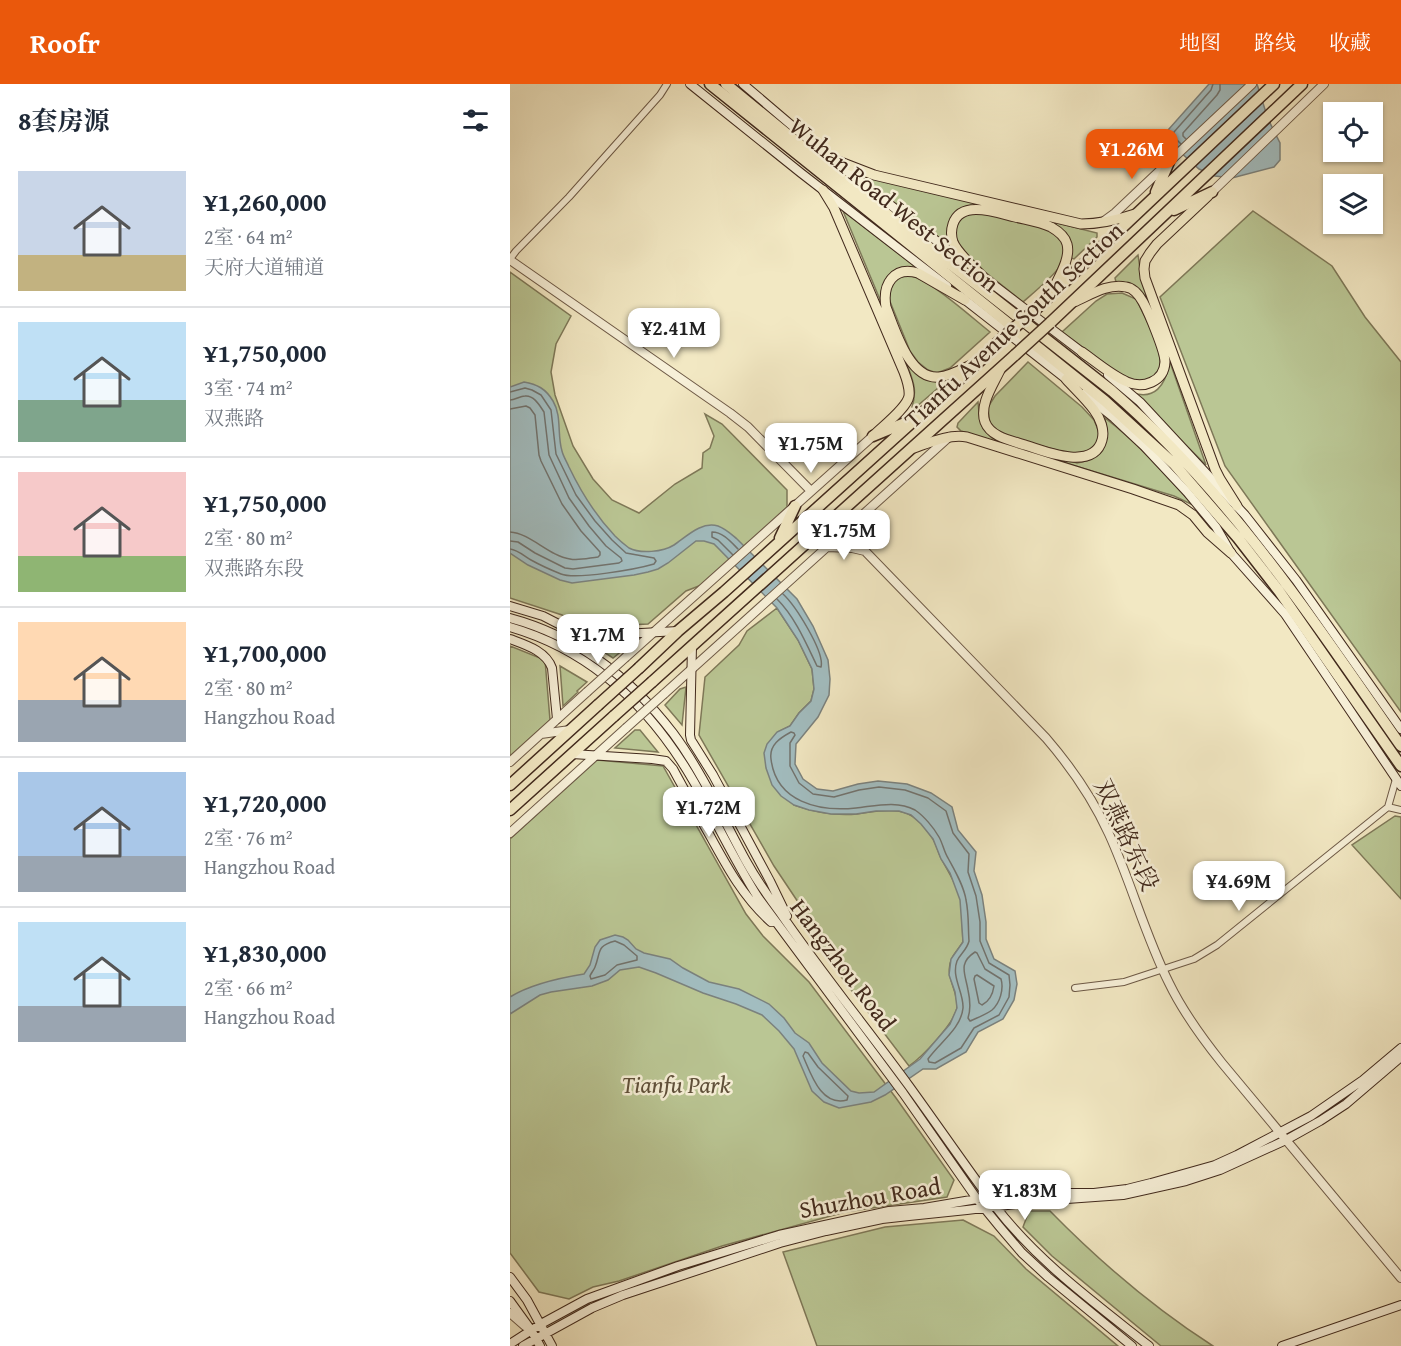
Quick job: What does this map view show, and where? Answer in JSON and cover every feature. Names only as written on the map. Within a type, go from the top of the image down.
[{"type":"highway","name":"Wuhan Road West Section","points":[[710,84],[1026,331]]},
{"type":"highway","name":"Wuhan Road West Section","points":[[726,84],[1026,331]]},
{"type":"highway","name":"Tianfu Avenue South Section","points":[[510,810],[1015,356],[1302,84]]},
{"type":"highway","name":"Tianfu Avenue South Section","points":[[510,785],[981,360],[1271,86]]},
{"type":"highway","points":[[1152,199],[1173,158]]},
{"type":"highway","points":[[1165,214],[1212,192]]},
{"type":"highway","points":[[1026,331],[1112,392],[1171,446],[1207,485],[1297,597],[1401,746]]},
{"type":"highway","points":[[1026,331],[1174,464],[1239,538],[1279,591],[1401,766]]},
{"type":"highway","points":[[873,436],[915,419]]},
{"type":"highway","points":[[777,543],[795,506]]},
{"type":"main road","points":[[690,84],[1114,418],[1144,446],[1186,492],[1216,527],[1231,553]]},
{"type":"main road","points":[[743,84],[830,158],[1115,376],[1130,384],[1149,384],[1163,370],[1165,362],[1163,352],[1143,303],[1133,289],[1117,286],[1102,289],[1070,304]]},
{"type":"main road","points":[[830,158],[874,175],[1081,224],[1111,221],[1137,213]]},
{"type":"main road","points":[[823,190],[854,252],[909,386],[909,397],[905,405],[873,436]]},
{"type":"main road","points":[[1212,192],[1157,244],[1145,261],[1144,269],[1145,278],[1215,469],[1238,506]]},
{"type":"main road","points":[[983,277],[953,243],[951,231],[954,221],[961,213],[969,210],[981,209],[1046,225],[1062,235],[1068,246],[1068,254],[1050,296]]},
{"type":"main road","points":[[965,300],[918,273],[910,271],[902,272],[891,280],[887,286],[885,299],[886,307],[908,358],[919,371],[930,376],[941,377],[981,360]]},
{"type":"main road","points":[[1082,352],[1140,402],[1238,506],[1296,580],[1401,729]]},
{"type":"main road","points":[[1001,368],[984,406],[983,414],[989,429],[1003,438],[1047,453],[1069,457],[1088,455],[1100,447],[1104,431],[1095,411],[1066,379]]},
{"type":"main road","points":[[911,448],[951,436],[967,436],[1179,505],[1193,515],[1207,532],[1231,553],[1285,614],[1399,783]]},
{"type":"main road","points":[[510,606],[543,616],[580,635],[678,631]]},
{"type":"main road","name":"Hangzhou Road","points":[[510,618],[539,628],[582,648],[611,668],[641,695],[686,752],[750,868],[796,936],[906,1090],[996,1206],[1031,1247],[1056,1271],[1149,1346]]},
{"type":"main road","name":"Hangzhou Road","points":[[510,627],[557,645],[593,666],[628,695],[646,714],[694,782],[749,883],[783,932],[889,1067]]},
{"type":"main road","points":[[510,639],[539,652],[549,660],[552,668],[557,720]]},
{"type":"main road","points":[[692,645],[691,740],[713,775],[770,881],[796,936]]},
{"type":"main road","points":[[572,754],[662,760],[669,764],[739,887],[757,909],[783,932]]},
{"type":"main road","name":"Shuzhou Road","points":[[510,1344],[587,1299],[678,1266],[779,1235],[889,1211],[977,1199],[1024,1193],[1094,1193],[1127,1189],[1215,1165],[1311,1116],[1399,1056]]},
{"type":"main road","name":"Shuzhou Road","points":[[523,1346],[538,1342],[546,1333],[592,1308],[623,1295],[780,1243],[826,1231],[882,1219],[1149,1191],[1220,1170],[1286,1140],[1320,1121],[1346,1104],[1399,1056]]},
{"type":"main road","name":"Hangzhou Road","points":[[906,1090],[977,1199],[1022,1253],[1132,1346]]},
{"type":"main road","points":[[510,1277],[527,1300],[552,1346]]},
{"type":"main road","points":[[510,1301],[538,1342]]},
{"type":"main road","points":[[1282,1346],[1401,1305]]},
{"type":"main road","points":[[1299,1346],[1401,1311]]},
{"type":"street","points":[[668,84],[569,197],[510,260],[730,413],[748,427],[811,491]]},
{"type":"street","points":[[1100,223],[1115,213],[1252,84]]},
{"type":"street","points":[[1212,192],[1324,84]]},
{"type":"street","points":[[510,762],[873,436]]},
{"type":"street","points":[[510,833],[951,436]]},
{"type":"street","points":[[864,515],[862,545],[864,551]]},
{"type":"street","points":[[827,547],[864,551]]},
{"type":"street","name":"双燕路东段","points":[[864,551],[1065,760],[1082,785],[1109,834],[1163,970],[1181,1006],[1222,1063],[1401,1278]]},
{"type":"street","points":[[541,734],[572,730]]},
{"type":"street","points":[[1075,988],[1124,982],[1194,959],[1217,945],[1388,807],[1399,783]]},
{"type":"street","points":[[1388,807],[1401,810]]},
{"type":"street","points":[[510,1313],[531,1330]]},
{"type":"green space","points":[[859,175],[1097,233],[1097,237],[1074,259],[1071,258],[1064,232],[962,208],[948,226],[950,249]]},
{"type":"green space","points":[[843,211],[920,270],[887,277],[882,289],[881,302]]},
{"type":"green space","points":[[1253,211],[1332,266],[1365,317],[1401,362],[1401,712],[1225,466],[1160,297]]},
{"type":"green space","points":[[971,213],[999,217],[1054,233],[1063,245],[1063,255],[1057,271],[1023,302],[970,260],[958,246],[954,232],[959,220]]},
{"type":"green space","points":[[1138,255],[1142,282],[1206,465],[1133,393],[1141,395],[1158,389],[1165,379],[1169,365],[1131,284],[1116,282],[1115,278]]},
{"type":"green space","points":[[510,272],[571,316],[556,344],[551,372],[555,395],[573,446],[593,479],[612,500],[639,513],[675,484],[702,468],[703,453],[710,448],[714,436],[705,414],[722,424],[787,490],[787,507],[704,584],[686,591],[648,624],[584,627],[562,615],[510,598]]},
{"type":"green space","points":[[907,275],[916,277],[938,290],[990,332],[950,368],[937,373],[928,370],[918,362],[910,351],[889,299],[890,289],[897,278]]},
{"type":"green space","points":[[1122,293],[1136,299],[1157,345],[1160,364],[1158,373],[1152,380],[1129,381],[1062,332],[1096,301],[1107,294]]},
{"type":"green space","points":[[906,362],[923,379],[939,382],[938,388],[915,408],[912,407],[914,384]]},
{"type":"green space","points":[[1028,362],[1082,407],[1094,420],[1099,432],[1098,442],[1091,450],[1083,454],[1071,454],[1013,438],[998,432],[991,426],[988,407],[995,396]]},
{"type":"green space","points":[[978,402],[982,426],[992,438],[1077,463],[1094,458],[1103,448],[1106,435],[1105,418],[1140,448],[1193,505],[1174,496],[961,431],[957,427],[958,423]]},
{"type":"green space","points":[[861,524],[860,540],[856,543],[839,543]]},
{"type":"green space","points":[[777,608],[798,640],[812,669],[814,689],[811,701],[790,726],[778,732],[794,805],[833,814],[888,810],[909,814],[923,825],[933,839],[960,895],[963,942],[952,958],[949,971],[957,1002],[955,1015],[929,1048],[909,1066],[827,958],[800,905],[774,866],[699,735],[705,677],[739,645],[747,631]]},
{"type":"green space","points":[[634,641],[613,658],[593,645]]},
{"type":"green space","points":[[510,646],[545,660],[550,720],[510,756]]},
{"type":"green space","points":[[560,666],[587,682],[563,706]]},
{"type":"green space","points":[[686,687],[682,725],[665,705],[680,689]]},
{"type":"green space","points":[[635,730],[640,730],[658,752],[615,748]]},
{"type":"green space","name":"Tianfu Park","points":[[597,760],[663,766],[746,914],[763,936],[809,982],[954,1180],[947,1197],[845,1212],[722,1246],[619,1281],[593,1287],[569,1299],[539,1292],[510,1253],[510,839]]},
{"type":"green space","points":[[1395,816],[1401,817],[1401,899],[1352,845]]},
{"type":"green space","points":[[1029,1211],[1050,1211],[1128,1283],[1213,1346],[1161,1346],[1052,1256],[1023,1227]]},
{"type":"green space","points":[[963,1220],[994,1236],[1026,1269],[1118,1346],[817,1346],[783,1252],[885,1227]]},
{"type":"water","points":[[1209,84],[1257,84],[1268,119],[1280,143],[1280,160],[1274,167],[1232,178],[1215,176],[1199,169],[1167,140],[1168,130]]},
{"type":"water","points":[[524,382],[541,388],[553,401],[558,413],[563,453],[574,476],[601,520],[629,548],[645,552],[658,551],[674,545],[700,528],[718,526],[737,539],[797,599],[813,626],[828,660],[830,679],[829,695],[818,717],[796,744],[795,764],[803,779],[817,789],[833,791],[878,781],[907,784],[931,793],[952,807],[958,830],[976,852],[974,871],[982,895],[986,939],[994,959],[1015,971],[1017,984],[1014,1000],[1003,1019],[978,1032],[966,1052],[936,1069],[923,1069],[871,1102],[839,1108],[824,1102],[812,1091],[794,1049],[762,1015],[639,967],[620,970],[608,980],[592,986],[540,995],[510,1014],[510,997],[546,982],[584,974],[600,940],[615,935],[628,940],[636,949],[644,953],[670,959],[709,982],[739,989],[769,1004],[784,1018],[795,1033],[809,1043],[822,1063],[851,1091],[874,1092],[920,1059],[950,1024],[957,1008],[955,992],[949,975],[951,959],[963,942],[960,900],[950,873],[933,839],[911,815],[899,811],[831,814],[809,810],[794,805],[781,796],[772,785],[764,753],[767,744],[777,732],[790,726],[811,701],[814,689],[812,669],[798,640],[777,608],[714,544],[696,541],[668,563],[648,572],[572,583],[528,565],[510,553],[510,387]]}]
